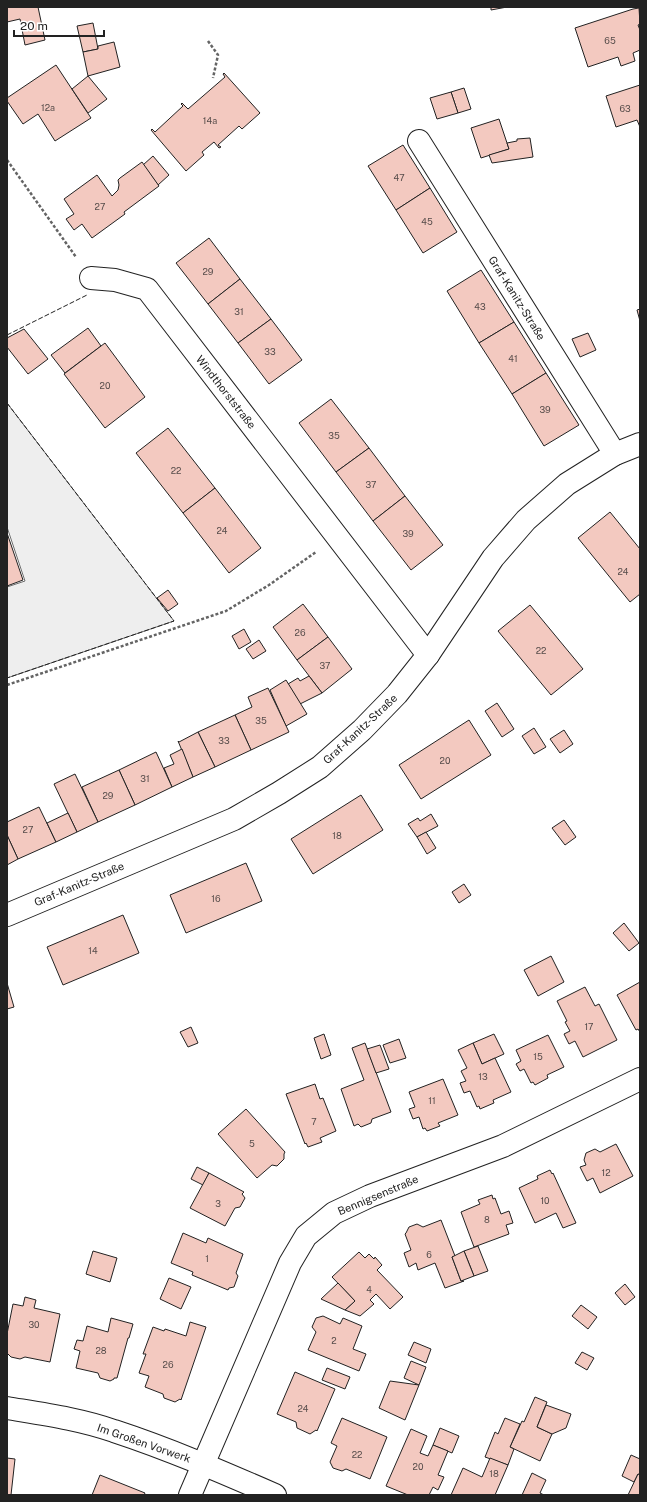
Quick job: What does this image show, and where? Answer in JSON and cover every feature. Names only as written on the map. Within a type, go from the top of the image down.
[{"type":"street","name":"Graf-Kanitz-Straße","points":[[419,141],[615,454]]},
{"type":"street","name":"Windthorststraße","points":[[91,278],[115,280],[147,289],[428,655]]},
{"type":"street","name":"Graf-Kanitz-Straße","points":[[7,915],[234,819],[280,793],[320,767],[362,730],[397,694],[428,655],[493,558],[526,520],[568,484],[615,454],[640,444]]},
{"type":"street","name":"Bennigsenstraße","points":[[190,1495],[290,1263],[306,1236],[334,1213],[358,1202],[503,1146],[640,1079]]},
{"type":"street","name":"Im Großen Vorwerk","points":[[7,1408],[52,1415],[113,1430],[203,1464],[275,1495]]},
{"type":"path","points":[[208,40],[218,55],[213,78]]},
{"type":"path","points":[[7,160],[91,278]]},
{"type":"path","points":[[7,685],[226,611],[269,585],[337,537]]},
{"type":"shaded area","points":[[7,403],[174,621],[7,678],[7,587],[25,581],[7,527]]},
{"type":"building","points":[[7,7],[38,7],[45,40],[25,45],[20,19],[7,22]]},
{"type":"building","points":[[491,7],[507,7],[491,10]]},
{"type":"building","points":[[639,8],[640,24],[638,25],[640,30],[640,50],[633,53],[635,61],[621,66],[618,57],[588,67],[575,28]]},
{"type":"building","points":[[93,23],[98,49],[83,52],[77,26]]},
{"type":"building","points":[[114,42],[120,67],[88,76],[83,52],[98,49],[98,46]]},
{"type":"building","points":[[56,65],[91,118],[55,141],[38,114],[23,124],[7,101],[7,98]]},
{"type":"building","points":[[224,73],[260,113],[242,129],[239,126],[218,145],[221,147],[219,148],[214,142],[202,152],[204,155],[186,171],[151,130],[152,129],[155,132],[183,106],[181,104],[182,103],[188,109],[225,77],[223,74]]},
{"type":"building","points":[[88,76],[107,99],[88,113],[72,89]]},
{"type":"building","points":[[640,85],[640,127],[637,120],[616,127],[606,96]]},
{"type":"building","points":[[464,88],[471,109],[458,113],[451,92]]},
{"type":"building","points":[[451,92],[458,113],[437,119],[430,98]]},
{"type":"building","points":[[499,119],[509,149],[481,158],[471,128]]},
{"type":"building","points":[[530,138],[533,157],[492,163],[489,155],[509,149],[507,143],[517,141],[517,139]]},
{"type":"building","points":[[403,145],[430,188],[396,210],[368,166]]},
{"type":"building","points":[[153,156],[169,175],[158,185],[143,165]]},
{"type":"building","points":[[142,162],[159,186],[124,212],[125,214],[92,238],[82,224],[74,230],[66,219],[74,214],[64,199],[97,175],[112,196],[118,190],[118,180]]},
{"type":"building","points":[[430,188],[457,232],[423,253],[396,210]]},
{"type":"building","points":[[209,238],[240,279],[208,304],[176,263]]},
{"type":"building","points":[[481,270],[514,322],[479,343],[447,291]]},
{"type":"building","points":[[240,279],[271,319],[238,343],[208,304]]},
{"type":"building","points":[[640,309],[640,321],[637,310]]},
{"type":"building","points":[[271,319],[302,360],[269,384],[238,343]]},
{"type":"building","points":[[514,322],[546,373],[512,394],[479,343]]},
{"type":"building","points":[[88,328],[101,346],[65,373],[51,355]]},
{"type":"building","points":[[24,329],[48,359],[28,374],[7,347],[7,338]]},
{"type":"building","points":[[588,333],[596,350],[580,357],[572,339]]},
{"type":"building","points":[[105,343],[145,397],[105,428],[64,374]]},
{"type":"building","points":[[546,373],[579,425],[544,446],[512,394]]},
{"type":"building","points":[[331,399],[369,448],[336,472],[299,423]]},
{"type":"building","points":[[168,428],[215,488],[183,513],[136,453]]},
{"type":"building","points":[[369,448],[405,496],[373,521],[336,472]]},
{"type":"building","points":[[215,488],[261,548],[229,573],[183,513]]},
{"type":"building","points":[[405,496],[443,545],[411,570],[373,521]]},
{"type":"building","points":[[610,512],[640,549],[640,594],[630,602],[578,538]]},
{"type":"building","points":[[7,533],[23,580],[7,586]]},
{"type":"building","points":[[168,590],[178,604],[168,611],[157,598]]},
{"type":"building","points":[[303,604],[328,637],[297,660],[273,627]]},
{"type":"building","points":[[530,605],[583,669],[551,695],[498,631]]},
{"type":"building","points":[[244,629],[251,642],[239,649],[232,636]]},
{"type":"building","points":[[328,637],[352,669],[322,693],[297,660]]},
{"type":"building","points":[[259,640],[266,651],[253,659],[246,649]]},
{"type":"building","points":[[309,676],[322,693],[300,704],[288,684],[298,678],[300,681]]},
{"type":"building","points":[[286,680],[307,714],[286,726],[270,690]]},
{"type":"building","points":[[268,688],[289,732],[251,750],[235,715],[252,707],[248,697]]},
{"type":"building","points":[[497,703],[514,729],[502,737],[485,711]]},
{"type":"building","points":[[235,715],[251,750],[215,767],[198,732]]},
{"type":"building","points":[[469,720],[491,755],[421,799],[399,765]]},
{"type":"building","points":[[534,728],[546,747],[534,754],[522,736]]},
{"type":"building","points":[[564,730],[573,744],[560,753],[550,739]]},
{"type":"building","points":[[198,732],[215,767],[193,777],[178,741],[179,742]]},
{"type":"building","points":[[182,749],[193,777],[172,787],[164,768],[174,764],[170,755]]},
{"type":"building","points":[[156,752],[172,787],[135,805],[119,770]]},
{"type":"building","points":[[119,770],[135,805],[98,822],[82,787]]},
{"type":"building","points":[[75,774],[98,822],[77,832],[54,784]]},
{"type":"building","points":[[361,795],[383,830],[313,874],[291,839]]},
{"type":"building","points":[[39,807],[56,842],[18,859],[7,835],[7,822]]},
{"type":"building","points":[[68,813],[77,832],[56,842],[47,823]]},
{"type":"building","points":[[431,814],[438,826],[417,837],[408,824],[418,818],[420,821]]},
{"type":"building","points":[[564,820],[576,837],[565,845],[552,828]]},
{"type":"building","points":[[426,832],[436,848],[427,854],[417,837]]},
{"type":"building","points":[[7,835],[18,859],[7,865]]},
{"type":"building","points":[[246,863],[262,901],[186,933],[170,895]]},
{"type":"building","points":[[464,884],[471,895],[459,903],[452,892]]},
{"type":"building","points":[[123,915],[139,953],[63,985],[47,947]]},
{"type":"building","points":[[624,923],[639,943],[629,951],[613,933]]},
{"type":"building","points":[[551,956],[564,982],[538,996],[524,970]]},
{"type":"building","points":[[640,982],[640,1032],[638,1029],[636,1030],[617,995]]},
{"type":"building","points":[[7,983],[14,1007],[7,1009]]},
{"type":"building","points":[[585,987],[595,1006],[599,1004],[617,1040],[583,1057],[575,1041],[569,1044],[564,1034],[570,1031],[565,1022],[567,1021],[557,1001]]},
{"type":"building","points":[[191,1027],[198,1043],[188,1047],[180,1032]]},
{"type":"building","points":[[324,1034],[331,1055],[321,1059],[314,1038]]},
{"type":"building","points":[[494,1034],[504,1054],[482,1064],[473,1043]]},
{"type":"building","points":[[548,1035],[564,1067],[547,1075],[548,1078],[535,1085],[533,1082],[531,1083],[524,1069],[520,1071],[516,1064],[521,1061],[516,1050]]},
{"type":"building","points":[[399,1039],[406,1058],[390,1063],[383,1045]]},
{"type":"building","points":[[365,1043],[391,1112],[372,1119],[371,1123],[361,1127],[358,1124],[354,1126],[341,1089],[364,1080],[352,1048]]},
{"type":"building","points":[[473,1043],[482,1064],[495,1058],[511,1092],[493,1100],[494,1103],[480,1109],[479,1106],[477,1107],[470,1091],[464,1093],[460,1083],[466,1081],[461,1071],[467,1068],[458,1050]]},
{"type":"building","points":[[380,1045],[389,1069],[376,1073],[367,1049]]},
{"type":"building","points":[[443,1079],[458,1115],[438,1123],[440,1126],[427,1131],[425,1128],[423,1129],[419,1117],[413,1119],[409,1109],[415,1107],[409,1092]]},
{"type":"building","points":[[315,1084],[320,1099],[323,1098],[336,1131],[320,1138],[322,1142],[308,1147],[306,1143],[305,1144],[286,1094]]},
{"type":"building","points":[[246,1109],[285,1152],[284,1159],[277,1166],[272,1165],[257,1178],[218,1134]]},
{"type":"building","points":[[616,1144],[633,1176],[600,1193],[593,1178],[587,1181],[580,1167],[586,1165],[584,1160],[586,1153],[595,1149],[600,1152]]},
{"type":"building","points":[[197,1167],[209,1173],[203,1185],[191,1179]]},
{"type":"building","points":[[550,1170],[552,1174],[553,1173],[576,1223],[563,1228],[556,1213],[535,1223],[519,1188],[538,1179],[537,1176]]},
{"type":"building","points":[[209,1173],[244,1192],[242,1194],[245,1198],[240,1207],[235,1208],[225,1226],[190,1208]]},
{"type":"building","points":[[492,1195],[493,1199],[495,1198],[501,1214],[509,1211],[513,1223],[506,1225],[509,1234],[474,1247],[461,1212],[480,1204],[478,1200]]},
{"type":"building","points":[[441,1220],[455,1256],[452,1257],[461,1281],[464,1281],[445,1288],[435,1263],[418,1270],[416,1263],[409,1267],[404,1253],[411,1250],[405,1234],[409,1227],[417,1224],[423,1227]]},
{"type":"building","points":[[183,1233],[206,1243],[208,1238],[243,1254],[236,1273],[238,1276],[234,1287],[229,1288],[228,1290],[192,1275],[193,1272],[171,1263]]},
{"type":"building","points":[[478,1246],[488,1271],[474,1276],[464,1251]]},
{"type":"building","points":[[93,1251],[117,1258],[110,1282],[86,1274]]},
{"type":"building","points":[[464,1251],[474,1276],[461,1281],[452,1257]]},
{"type":"building","points":[[359,1252],[365,1258],[369,1254],[374,1259],[375,1257],[382,1265],[377,1270],[403,1297],[390,1309],[376,1294],[370,1300],[374,1304],[360,1316],[345,1310],[355,1301],[332,1277]]},
{"type":"building","points":[[169,1278],[191,1287],[181,1309],[160,1299]]},
{"type":"building","points":[[338,1283],[355,1301],[345,1310],[321,1299]]},
{"type":"building","points":[[625,1284],[635,1297],[625,1305],[615,1293]]},
{"type":"building","points":[[25,1297],[36,1300],[34,1308],[60,1314],[50,1362],[25,1357],[20,1359],[11,1357],[7,1353],[7,1334],[13,1304],[23,1306]]},
{"type":"building","points":[[581,1305],[597,1317],[588,1329],[572,1316]]},
{"type":"building","points":[[323,1316],[340,1324],[343,1318],[362,1326],[353,1349],[366,1354],[359,1371],[308,1350],[316,1332],[312,1327],[316,1318]]},
{"type":"building","points":[[111,1318],[133,1324],[117,1378],[110,1381],[100,1378],[98,1373],[76,1368],[80,1351],[74,1349],[77,1340],[83,1341],[87,1326],[108,1332]]},
{"type":"building","points":[[190,1322],[206,1327],[181,1400],[180,1399],[175,1402],[164,1398],[163,1394],[145,1387],[149,1376],[139,1373],[146,1354],[143,1354],[153,1327],[164,1331],[165,1329],[186,1336]]},
{"type":"building","points":[[414,1342],[431,1349],[426,1363],[408,1355]]},
{"type":"building","points":[[582,1352],[594,1358],[587,1370],[575,1363]]},
{"type":"building","points":[[411,1361],[426,1367],[419,1385],[404,1378]]},
{"type":"building","points":[[327,1368],[350,1377],[345,1389],[322,1380]]},
{"type":"building","points":[[295,1372],[335,1389],[317,1431],[316,1430],[310,1434],[297,1428],[296,1422],[277,1414]]},
{"type":"building","points":[[390,1381],[419,1385],[405,1420],[379,1408]]},
{"type":"building","points":[[535,1397],[547,1402],[537,1427],[552,1434],[540,1461],[510,1447],[522,1421],[524,1422]]},
{"type":"building","points":[[546,1405],[571,1414],[566,1428],[552,1434],[537,1427]]},
{"type":"building","points":[[342,1418],[387,1437],[370,1479],[346,1469],[342,1471],[333,1468],[330,1462],[337,1446],[331,1443]]},
{"type":"building","points":[[505,1418],[520,1424],[510,1447],[514,1449],[508,1465],[485,1457],[495,1432],[498,1434]]},
{"type":"building","points":[[440,1428],[459,1436],[452,1453],[433,1445]]},
{"type":"building","points":[[411,1429],[427,1436],[420,1453],[428,1456],[433,1445],[448,1451],[438,1475],[444,1477],[438,1490],[433,1487],[429,1495],[408,1495],[386,1486]]},
{"type":"building","points":[[631,1455],[640,1459],[640,1475],[638,1474],[634,1482],[622,1476]]},
{"type":"building","points":[[7,1458],[15,1459],[11,1495],[7,1495]]},
{"type":"building","points":[[490,1458],[508,1465],[495,1495],[451,1495],[463,1468],[482,1477]]},
{"type":"building","points":[[532,1473],[546,1480],[540,1493],[544,1495],[522,1495]]},
{"type":"building","points":[[638,1474],[640,1475],[640,1495],[628,1495]]},
{"type":"building","points":[[100,1475],[145,1493],[144,1495],[92,1495]]},
{"type":"fence","points":[[7,335],[87,295]]},
{"type":"fence","points":[[7,403],[174,621],[7,678]]}]
